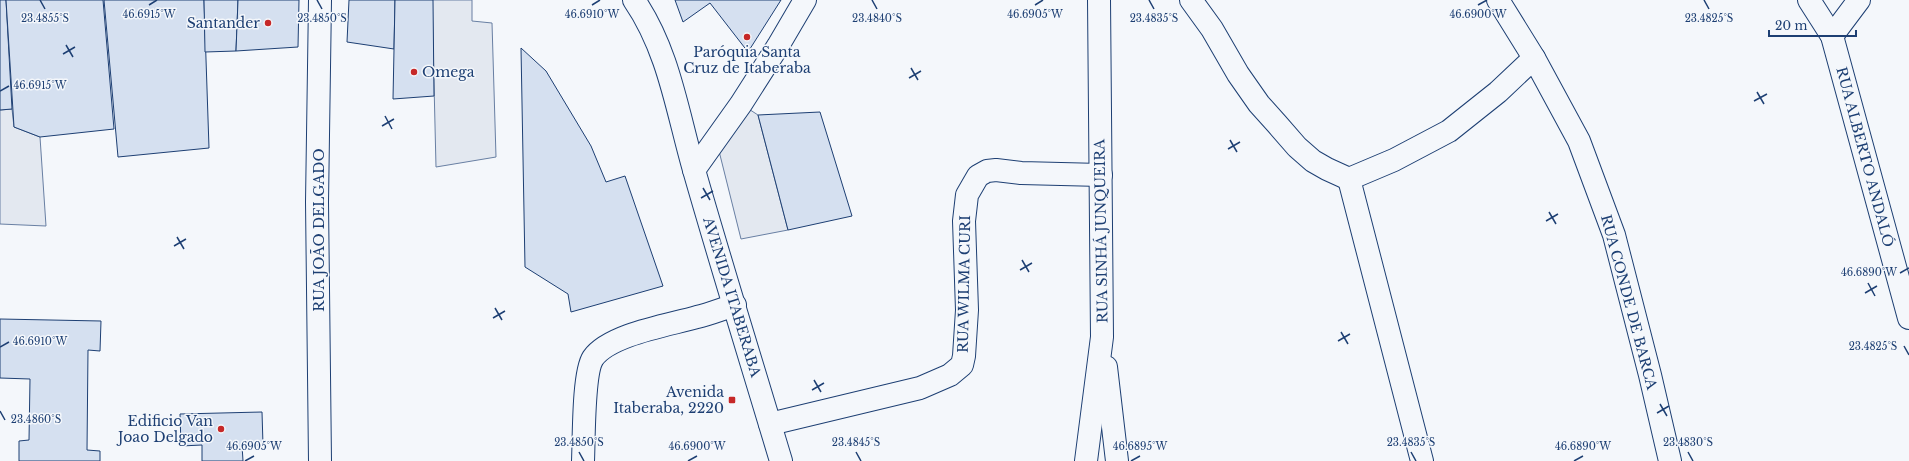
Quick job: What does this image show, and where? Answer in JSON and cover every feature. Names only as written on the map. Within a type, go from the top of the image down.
[{"type":"street","name":"RUA JOÃO DELGADO","points":[[320,0],[317,194],[320,461]]},
{"type":"street","name":"AVENIDA ITABERABA","points":[[634,0],[652,30],[666,63],[694,170],[781,461]]},
{"type":"street","points":[[694,170],[741,104],[805,0]]},
{"type":"street","name":"RUA SINHÁ JUNQUEIRA","points":[[1086,461],[1102,337],[1099,0]]},
{"type":"street","points":[[1191,0],[1212,29],[1238,74],[1259,104],[1292,141],[1313,160],[1327,169],[1349,179],[1394,160],[1449,131],[1498,92],[1534,58]]},
{"type":"street","name":"RUA CONDE DE BARCA","points":[[1498,0],[1534,58],[1579,141],[1614,235],[1650,375],[1670,461]]},
{"type":"street","name":"RUA ALBERTO ANDALÓ","points":[[1809,0],[1832,36],[1909,318]]},
{"type":"street","points":[[1832,36],[1859,0]]},
{"type":"street","name":"RUA WILMA CURI","points":[[770,424],[920,388],[950,375],[962,366],[967,310],[964,221],[967,195],[978,176],[987,171],[996,170],[1021,173],[1100,175]]},
{"type":"street","points":[[1349,179],[1422,461]]},
{"type":"street","points":[[583,461],[589,369],[593,358],[608,346],[636,333],[735,306]]},
{"type":"street","points":[[1102,337],[1117,461]]},
{"type":"shaded area","points":[[432,0],[472,0],[472,21],[492,23],[496,157],[436,167]]},
{"type":"shaded area","points":[[741,104],[758,115],[788,230],[741,239],[716,139]]},
{"type":"shaded area","points":[[12,109],[14,127],[40,137],[46,226],[0,224],[0,110]]},
{"type":"building","points":[[0,0],[6,0],[12,109],[0,110]]},
{"type":"building","points":[[6,0],[103,0],[114,129],[40,137],[14,127]]},
{"type":"building","points":[[104,0],[204,0],[209,148],[118,157]]},
{"type":"building","points":[[204,0],[238,0],[236,51],[205,52]]},
{"type":"building","name":"Santander","points":[[238,0],[299,0],[298,47],[236,51]]},
{"type":"building","points":[[349,0],[395,0],[394,49],[347,42]]},
{"type":"building","name":"Omega","points":[[395,0],[433,0],[434,96],[393,99]]},
{"type":"building","name":"Paróquia Santa Cruz de Itaberaba","points":[[675,0],[781,0],[748,52],[710,3],[683,22]]},
{"type":"building","points":[[521,48],[546,71],[591,146],[606,182],[625,176],[663,286],[571,312],[568,294],[525,267]]},
{"type":"building","points":[[820,112],[852,216],[788,230],[758,115]]},
{"type":"building","points":[[0,319],[101,321],[100,351],[88,350],[87,450],[100,451],[100,461],[19,461],[19,441],[29,440],[30,379],[0,378]]},
{"type":"building","name":"Edificio Van Joao Delgado","points":[[262,412],[263,445],[242,445],[243,461],[202,461],[202,445],[181,446],[180,414]]},
{"type":"place","name":"Santander","points":[[268,23]]},
{"type":"place","name":"Paróquia Santa Cruz de Itaberaba","points":[[747,37]]},
{"type":"place","name":"Omega","points":[[414,72]]},
{"type":"place","name":"Avenida Itaberaba, 2220","points":[[732,400]]},
{"type":"place","name":"Edificio Van Joao Delgado","points":[[221,429]]}]
